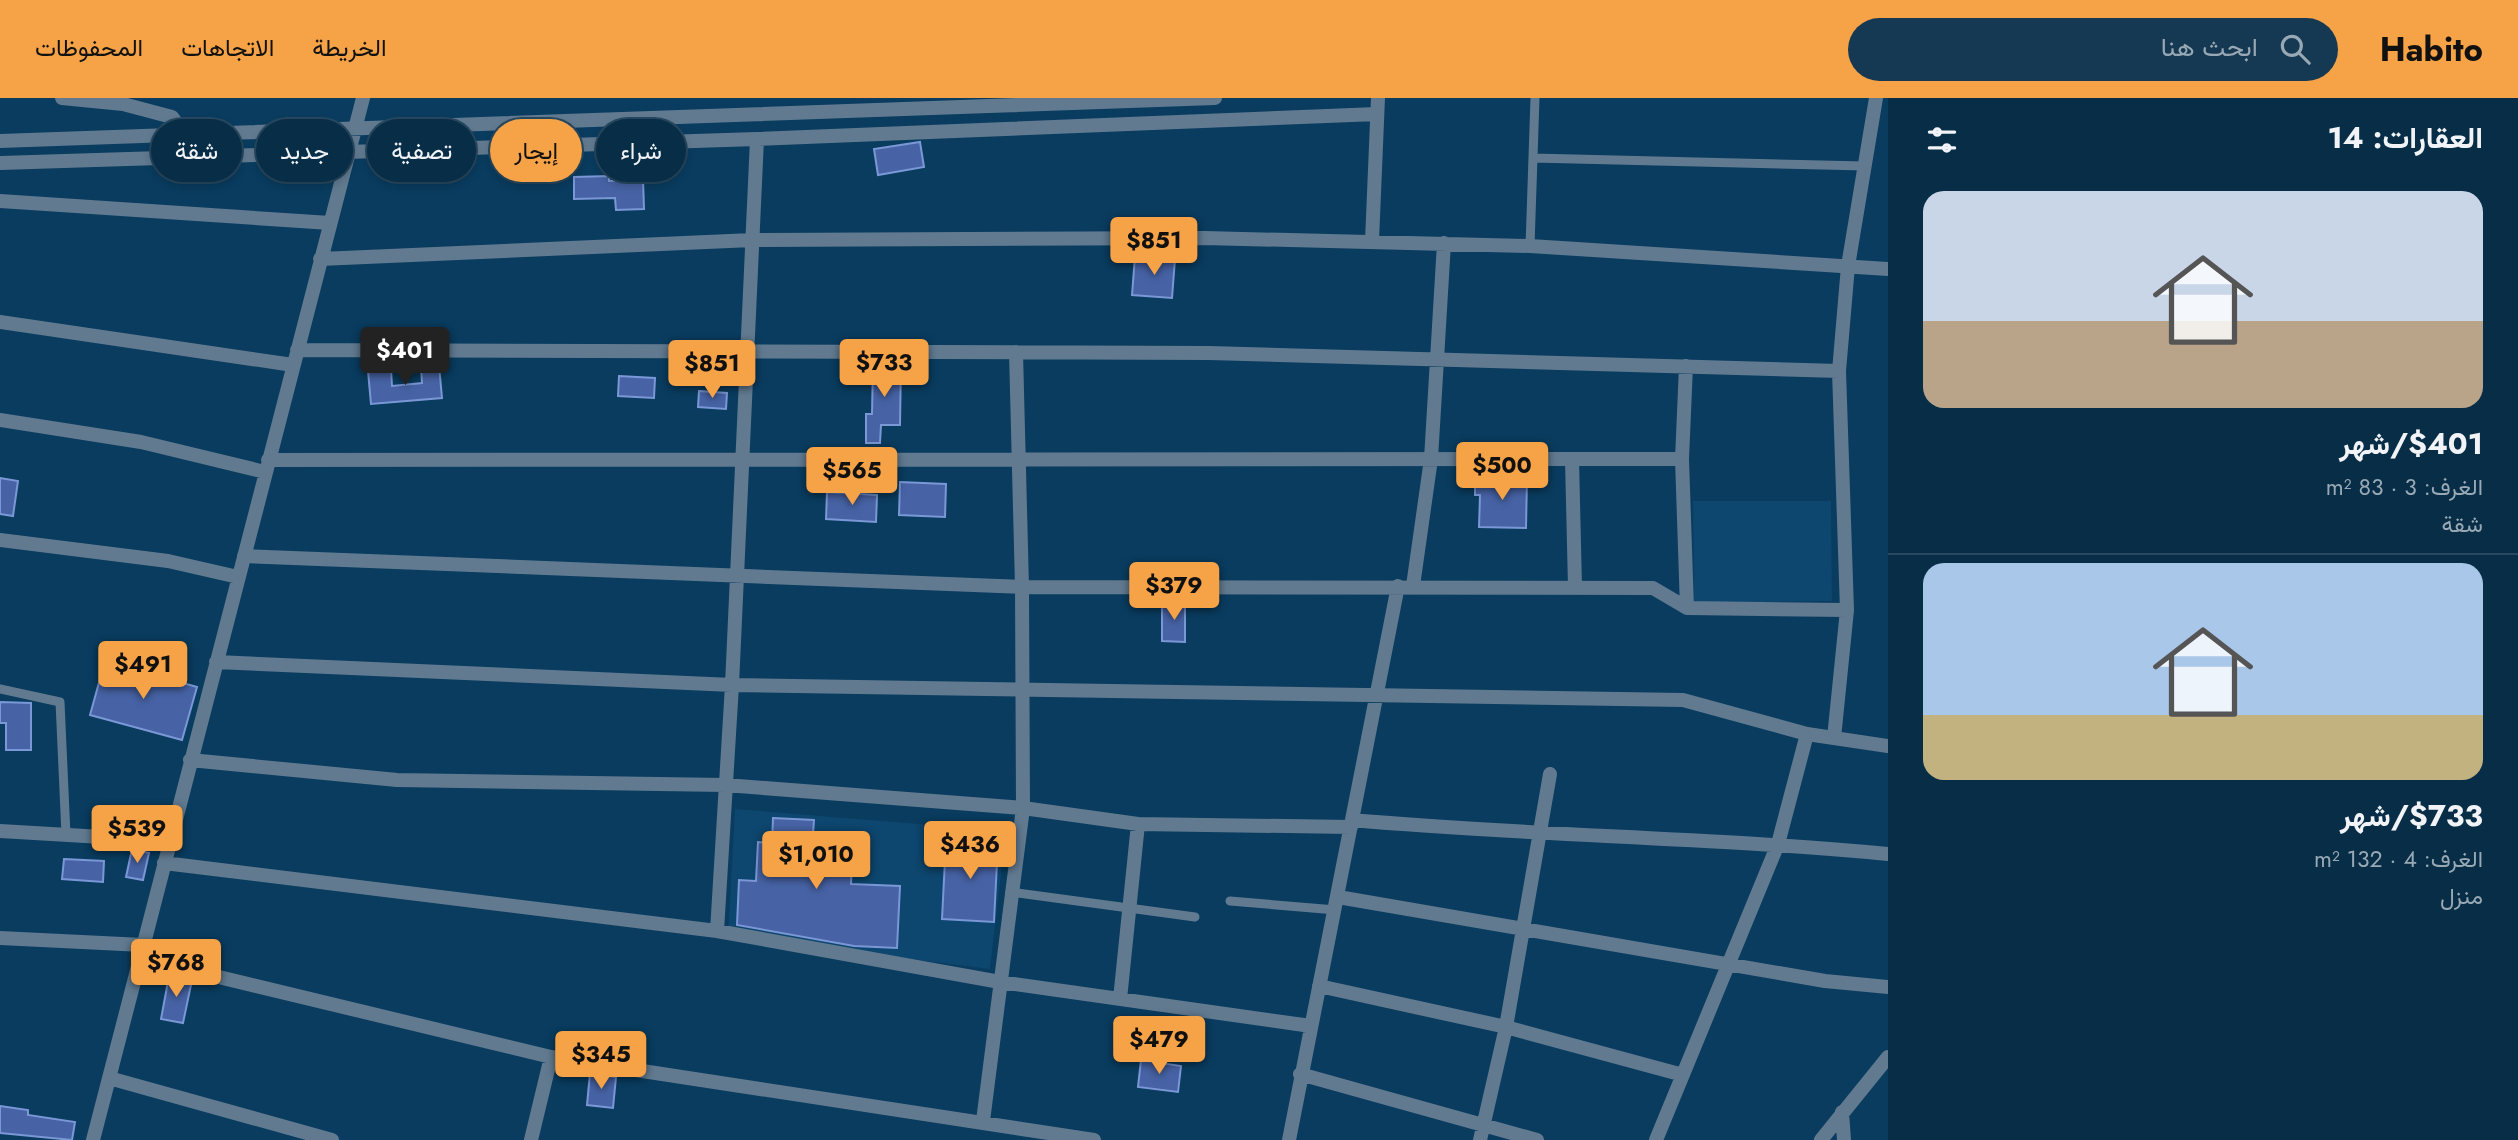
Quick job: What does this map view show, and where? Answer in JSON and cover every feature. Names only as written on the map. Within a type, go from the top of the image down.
[{"type":"street","points":[[62,98],[123,101],[174,119]]},
{"type":"street","points":[[353,140],[363,98]]},
{"type":"street","points":[[242,132],[1215,98]]},
{"type":"street","points":[[1372,241],[1378,98]]},
{"type":"street","points":[[1834,738],[1847,610],[1839,370],[1848,266],[1876,98]]},
{"type":"street","points":[[353,152],[1377,114]]},
{"type":"street","points":[[0,141],[151,135]]},
{"type":"street","points":[[717,931],[732,685],[757,139]]},
{"type":"street","points":[[0,163],[256,155]]},
{"type":"street","points":[[93,1140],[320,258],[342,182]]},
{"type":"street","points":[[0,201],[330,223]]},
{"type":"street","points":[[320,258],[752,240],[1372,241],[1530,246],[1745,262],[1888,269]]},
{"type":"street","points":[[1289,1140],[1378,693],[1405,586],[1431,459],[1444,243]]},
{"type":"street","points":[[0,322],[295,358],[747,350],[1016,352],[1438,358],[1839,370]]},
{"type":"street","points":[[983,1121],[1010,892],[1023,808],[1022,587],[1016,352]]},
{"type":"street","points":[[1686,366],[1682,459],[1687,608]]},
{"type":"street","points":[[0,420],[141,442],[267,466],[742,459],[1682,459]]},
{"type":"street","points":[[1572,459],[1574,587]]},
{"type":"street","points":[[0,540],[168,561],[238,577]]},
{"type":"street","points":[[244,556],[1022,587],[1653,588],[1687,608],[1847,610]]},
{"type":"street","points":[[216,662],[732,685],[1023,691],[1378,693],[1683,700],[1807,734],[1888,746]]},
{"type":"street","points":[[1656,1140],[1778,844],[1807,734]]},
{"type":"street","points":[[190,760],[397,780],[724,785],[1023,808],[1138,824],[1352,824],[1778,844],[1888,854]]},
{"type":"street","points":[[1480,1140],[1506,1027],[1550,774]]},
{"type":"street","points":[[1120,999],[1138,824]]},
{"type":"street","points":[[0,831],[170,841]]},
{"type":"street","points":[[164,863],[717,931],[1000,982],[1311,1026]]},
{"type":"street","points":[[1337,903],[1524,927],[1825,981],[1888,987]]},
{"type":"street","points":[[0,938],[142,952],[551,1057],[1094,1140]]},
{"type":"street","points":[[1319,986],[1506,1027],[1683,1075]]},
{"type":"street","points":[[531,1140],[551,1057]]},
{"type":"street","points":[[1821,1140],[1888,1057]]},
{"type":"street","points":[[1300,1074],[1537,1140]]},
{"type":"street","points":[[109,1078],[290,1134],[332,1140]]},
{"type":"street","points":[[1842,1112],[1844,1140]]},
{"type":"lane","points":[[1530,246],[1535,98]]},
{"type":"lane","points":[[1533,158],[1865,166]]},
{"type":"lane","points":[[0,689],[60,702],[66,835]]},
{"type":"lane","points":[[1010,892],[1195,917]]},
{"type":"lane","points":[[1230,901],[1337,903]]},
{"type":"shaded area","points":[[1693,501],[1831,501],[1832,601],[1694,603]]},
{"type":"shaded area","points":[[735,809],[1006,831],[990,969],[728,936]]},
{"type":"building","points":[[920,142],[924,167],[878,175],[874,149]]},
{"type":"building","points":[[596,176],[596,182],[643,182],[644,209],[616,210],[615,198],[574,199],[574,182],[582,182],[582,177]]},
{"type":"building","points":[[1135,256],[1175,259],[1172,298],[1132,295]]},
{"type":"building","points":[[873,362],[901,362],[900,425],[881,425],[880,443],[866,443],[866,414],[872,414]]},
{"type":"building","points":[[439,365],[442,398],[371,404],[368,371],[391,369],[392,386],[422,383],[421,367]]},
{"type":"building","points":[[619,376],[655,378],[654,398],[618,396]]},
{"type":"building","points":[[699,391],[727,393],[726,409],[698,407]]},
{"type":"building","points":[[1481,477],[1527,478],[1526,528],[1479,527],[1480,495],[1475,495],[1475,481],[1481,481]]},
{"type":"building","points":[[0,478],[18,481],[13,516],[0,514]]},
{"type":"building","points":[[900,482],[946,484],[945,517],[899,515]]},
{"type":"building","points":[[827,492],[877,495],[876,522],[826,519]]},
{"type":"building","points":[[1162,603],[1185,603],[1185,642],[1162,641]]},
{"type":"building","points":[[105,661],[197,687],[182,740],[90,715]]},
{"type":"building","points":[[0,702],[31,703],[31,750],[6,750],[6,723],[0,723]]},
{"type":"building","points":[[773,818],[814,820],[813,834],[853,836],[851,884],[900,886],[897,948],[854,946],[737,925],[739,880],[756,881],[758,842],[772,843]]},
{"type":"building","points":[[946,840],[998,843],[994,922],[942,919]]},
{"type":"building","points":[[132,849],[149,853],[143,880],[126,877]]},
{"type":"building","points":[[64,859],[104,861],[103,882],[62,879]]},
{"type":"building","points":[[169,976],[192,980],[183,1023],[161,1019]]},
{"type":"building","points":[[1141,1060],[1181,1066],[1178,1092],[1138,1087]]},
{"type":"building","points":[[590,1073],[616,1077],[613,1108],[587,1105]]},
{"type":"building","points":[[0,1106],[28,1110],[28,1115],[75,1122],[72,1140],[0,1133]]}]
